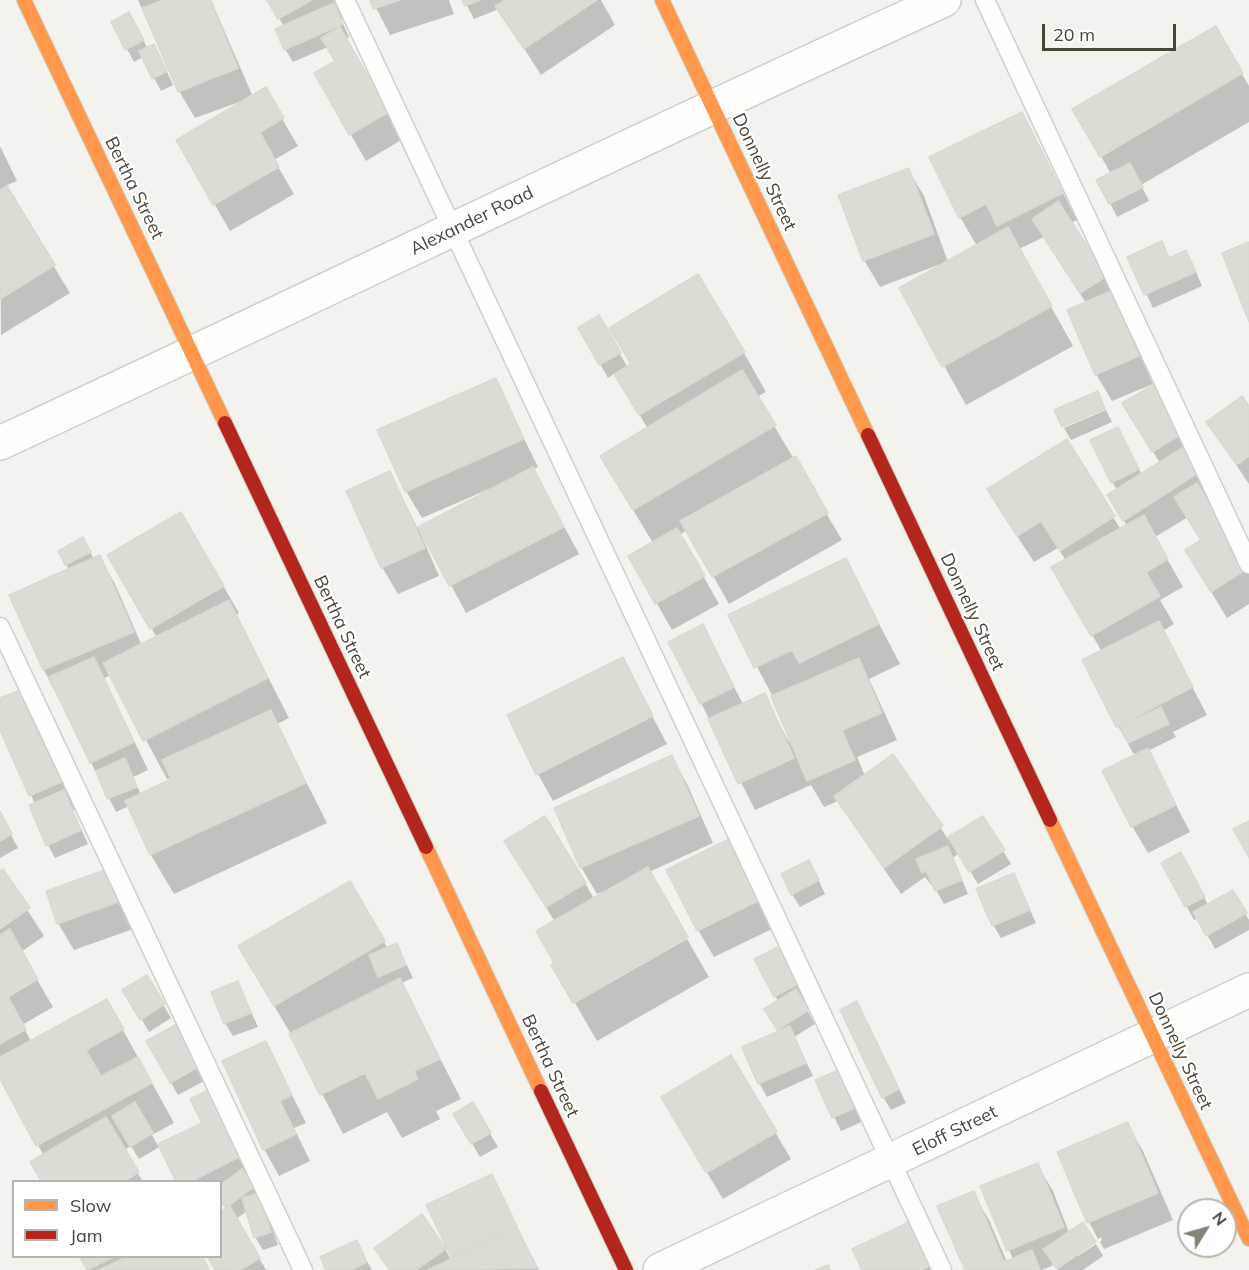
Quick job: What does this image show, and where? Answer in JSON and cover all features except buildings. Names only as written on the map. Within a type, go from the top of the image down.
[{"type":"street","name":"Bertha Street","points":[[24,0],[626,1270]]},
{"type":"street","name":"Donnelly Street","points":[[662,0],[1249,1239]]},
{"type":"street","name":"Alexander Road","points":[[0,443],[193,354],[712,105],[944,0]]},
{"type":"street","name":"Eloff Street","points":[[660,1270],[1249,990]]},
{"type":"lane","points":[[345,0],[942,1270]]},
{"type":"lane","points":[[985,0],[1249,564]]},
{"type":"lane","points":[[0,627],[303,1270]]},
{"type":"traffic: slow","points":[[24,0],[225,423]]},
{"type":"traffic: slow","points":[[662,0],[868,435]]},
{"type":"traffic: slow","points":[[1050,820],[1249,1239]]},
{"type":"traffic: slow","points":[[426,847],[541,1091]]},
{"type":"traffic: jam","points":[[225,423],[426,847]]},
{"type":"traffic: jam","points":[[868,435],[1050,820]]},
{"type":"traffic: jam","points":[[541,1091],[626,1270]]}]
